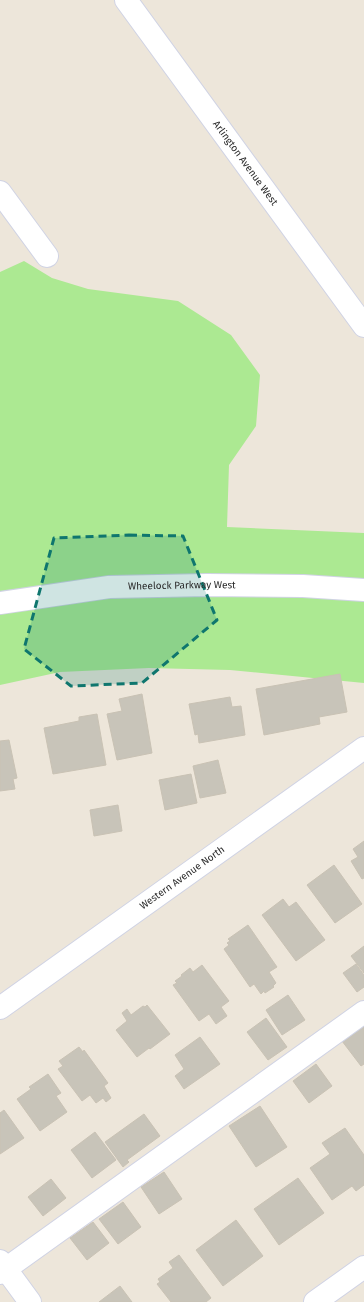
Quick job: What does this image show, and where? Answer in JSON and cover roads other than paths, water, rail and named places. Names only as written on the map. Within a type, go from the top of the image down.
[{"type":"street","name":"Arlington Avenue West","points":[[126,0],[364,326]]},
{"type":"street","points":[[0,192],[47,256]]},
{"type":"street","name":"Wheelock Parkway West","points":[[0,603],[109,587],[208,585],[303,586],[364,590]]},
{"type":"street","name":"Western Avenue North","points":[[0,1008],[364,748]]},
{"type":"street","points":[[30,1302],[2,1268],[364,1012]]},
{"type":"street","points":[[316,1302],[364,1267]]}]
